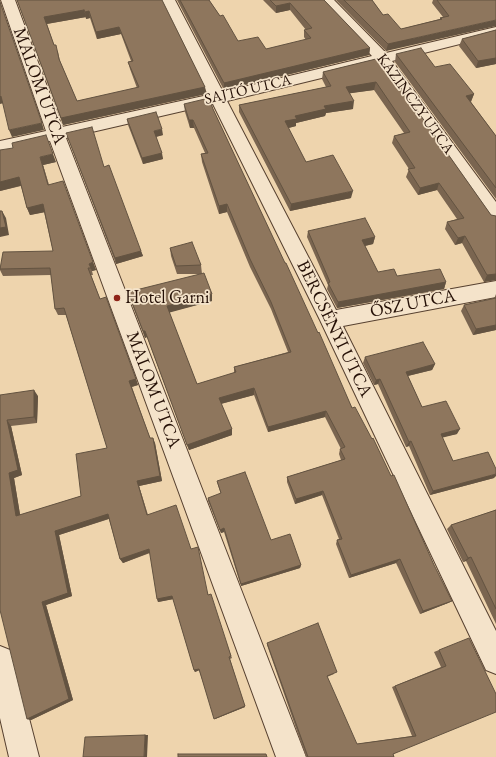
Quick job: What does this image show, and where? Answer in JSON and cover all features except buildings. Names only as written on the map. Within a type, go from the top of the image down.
[{"type":"street","name":"MALOM UTCA","points":[[8,0],[56,134],[291,757]]},
{"type":"street","name":"BERCSÉNYI UTCA","points":[[168,0],[330,320],[496,660]]},
{"type":"street","name":"KAZINCZY UTCA","points":[[326,0],[383,59],[496,216]]},
{"type":"street","name":"SAJTÓ UTCA","points":[[0,147],[218,98],[496,31]]},
{"type":"street","name":"ŐSZ UTCA","points":[[330,320],[496,289]]},
{"type":"street","points":[[0,660],[24,757]]},
{"type":"place","name":"Hotel Garni","points":[[117,298]]}]
